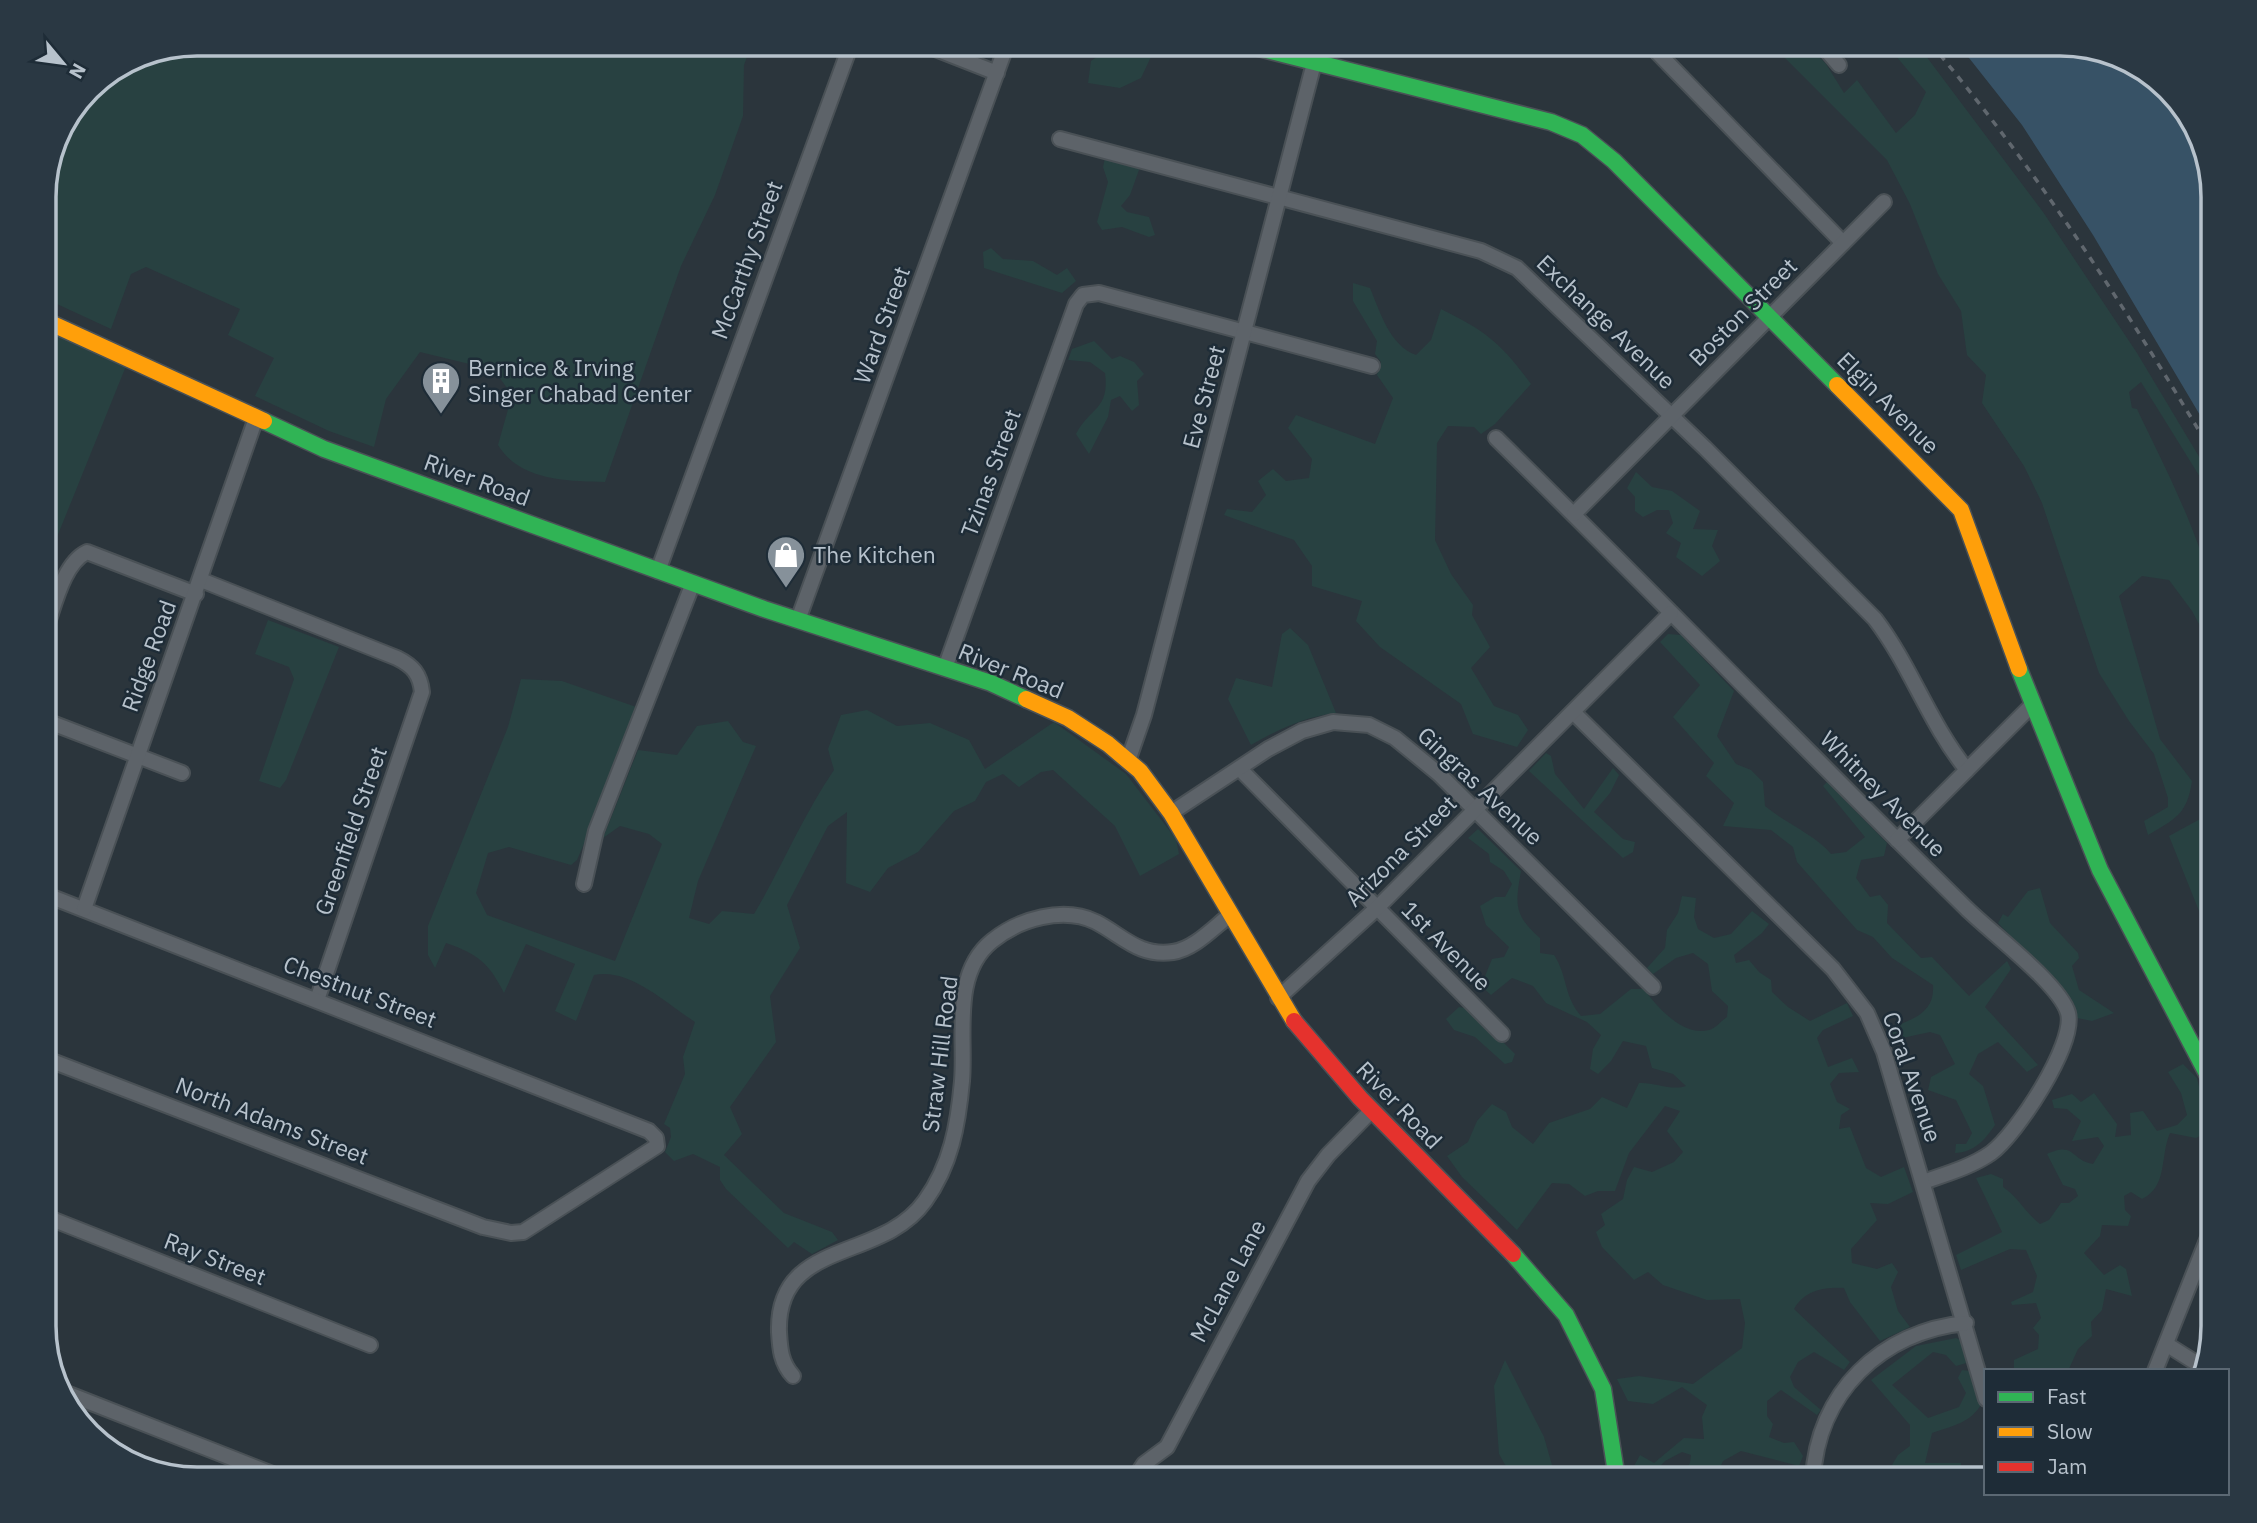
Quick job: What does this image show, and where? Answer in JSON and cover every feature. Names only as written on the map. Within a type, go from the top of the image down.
[{"type":"street","name":"McCarthy Street","points":[[658,571],[847,56]]},
{"type":"street","points":[[954,56],[997,73]]},
{"type":"street","name":"Ward Street","points":[[798,620],[1003,56]]},
{"type":"street","name":"Elgin Avenue","points":[[1287,56],[1551,122],[1582,135],[1609,156],[1714,265],[1770,317],[1961,510],[2065,790],[2117,906],[2201,1063]]},
{"type":"street","name":"Eve Street","points":[[1128,761],[1144,715],[1315,56]]},
{"type":"street","points":[[1661,56],[1843,243]]},
{"type":"street","points":[[1831,56],[1839,65]]},
{"type":"street","name":"Exchange Avenue","points":[[1060,139],[1481,251],[1517,268],[1672,416],[1875,619],[1891,642],[1947,745],[1967,770]]},
{"type":"street","name":"Boston Street","points":[[1574,514],[1884,201]]},
{"type":"street","name":"Tzinas Street","points":[[946,668],[1076,304],[1083,295],[1099,293],[1244,332]]},
{"type":"street","name":"River Road","points":[[56,326],[344,457],[658,571],[946,668],[1042,705],[1089,731],[1128,761],[1150,783],[1171,813],[1278,998],[1322,1057],[1538,1280],[1566,1315],[1603,1388],[1615,1467]]},
{"type":"street","points":[[1244,332],[1372,366]]},
{"type":"street","name":"Ridge Road","points":[[84,909],[256,418]]},
{"type":"street","name":"Whitney Avenue","points":[[1496,438],[1896,840],[1997,939],[2045,980],[2064,1002],[2069,1015],[2069,1029],[2063,1047],[2021,1118],[2004,1141],[1982,1159],[1923,1182]]},
{"type":"street","points":[[56,604],[71,567],[78,557],[88,552],[198,587]]},
{"type":"street","points":[[584,884],[596,831],[693,583]]},
{"type":"street","name":"Greenfield Street","points":[[198,587],[397,659],[410,665],[420,677],[422,692],[317,1000]]},
{"type":"street","name":"Arizona Street","points":[[1278,998],[1377,908],[1671,613]]},
{"type":"street","points":[[1896,840],[2032,705]]},
{"type":"street","name":"Coral Avenue","points":[[1573,712],[1856,996],[1874,1026],[1884,1052],[1984,1391]]},
{"type":"street","name":"Gingras Avenue","points":[[1171,813],[1302,731],[1333,722],[1369,725],[1395,738],[1475,810],[1653,987]]},
{"type":"street","points":[[56,724],[182,773]]},
{"type":"street","name":"1st Avenue","points":[[1240,769],[1502,1034]]},
{"type":"street","name":"Chestnut Street","points":[[56,898],[649,1130],[656,1138]]},
{"type":"street","name":"Straw Hill Road","points":[[793,1376],[783,1363],[779,1316],[791,1282],[813,1264],[899,1228],[920,1208],[948,1160],[962,1080],[967,979],[989,944],[1025,922],[1043,916],[1065,915],[1093,921],[1139,949],[1175,952],[1196,941],[1230,915]]},
{"type":"street","name":"North Adams Street","points":[[56,1063],[483,1227],[511,1233],[538,1224],[649,1154],[657,1146],[656,1138]]},
{"type":"street","name":"McLane Lane","points":[[1142,1467],[1167,1447],[1308,1181],[1328,1155],[1372,1110]]},
{"type":"street","name":"Ray Street","points":[[56,1221],[370,1345]]},
{"type":"street","points":[[2156,1369],[2201,1255]]},
{"type":"street","points":[[1814,1467],[1823,1432],[1844,1390],[1861,1367],[1883,1350],[1907,1338],[1947,1325],[1966,1323]]},
{"type":"street","points":[[2166,1343],[2196,1363]]},
{"type":"street","points":[[75,1397],[254,1467]]},
{"type":"green space","points":[[197,56],[747,56],[744,65],[743,116],[715,195],[681,266],[605,482],[546,477],[519,466],[507,457],[498,445],[512,395],[494,370],[420,352],[386,399],[374,447],[329,431],[255,396],[274,358],[228,335],[240,309],[146,267],[131,274],[111,329],[56,304],[56,188],[67,143],[85,111],[98,96],[119,80],[152,63]]},
{"type":"green space","points":[[1098,56],[1151,56],[1141,78],[1120,88],[1088,83],[1091,61]]},
{"type":"green space","points":[[1783,56],[1818,56],[1844,93],[1857,80],[1896,133],[1915,115],[1926,92],[1896,56],[1926,56],[2043,212],[2137,353],[2201,460],[2201,479],[2141,382],[2129,392],[2132,408],[2137,409],[2177,494],[2201,554],[2201,628],[2169,580],[2142,576],[2119,596],[2160,739],[2192,781],[2183,809],[2166,825],[2148,835],[2144,821],[2168,807],[2168,798],[2154,754],[2129,721],[2099,673],[2042,503],[2024,466],[1982,403],[1986,375],[1967,355],[1961,311],[1938,274],[1910,204],[1887,160]]},
{"type":"green space","points":[[1105,158],[1140,167],[1130,195],[1121,206],[1127,212],[1149,217],[1155,235],[1149,237],[1122,227],[1102,230],[1097,222],[1108,182],[1103,167]]},
{"type":"green space","points":[[991,248],[1003,259],[1033,261],[1057,275],[1067,268],[1076,281],[1062,293],[984,268],[983,252]]},
{"type":"green space","points":[[1353,283],[1370,288],[1387,327],[1407,351],[1416,355],[1431,340],[1441,309],[1492,339],[1531,384],[1495,424],[1481,434],[1474,427],[1448,426],[1437,443],[1435,540],[1451,574],[1473,605],[1472,615],[1490,647],[1471,668],[1494,706],[1518,715],[1528,730],[1517,747],[1473,734],[1461,704],[1380,647],[1356,621],[1362,601],[1312,586],[1312,566],[1294,540],[1224,515],[1227,509],[1252,512],[1266,495],[1258,481],[1273,469],[1286,481],[1309,478],[1312,459],[1288,428],[1296,415],[1375,444],[1393,398],[1377,375],[1381,362],[1375,354],[1377,341],[1353,301]]},
{"type":"green space","points":[[56,335],[126,366],[56,540]]},
{"type":"green space","points":[[1094,341],[1112,359],[1120,356],[1134,362],[1144,374],[1137,381],[1139,405],[1132,411],[1120,396],[1111,400],[1108,417],[1089,454],[1076,434],[1101,402],[1106,385],[1105,373],[1090,362],[1068,360],[1072,349]]},
{"type":"green space","points":[[1636,472],[1652,487],[1672,491],[1700,511],[1693,529],[1718,530],[1712,546],[1720,561],[1702,576],[1676,557],[1681,543],[1666,533],[1673,523],[1669,510],[1657,510],[1643,517],[1635,511],[1635,497],[1627,488]]},
{"type":"green space","points":[[268,620],[339,647],[286,780],[280,788],[259,781],[294,679],[289,667],[255,654]]},
{"type":"green space","points":[[1290,628],[1308,645],[1336,713],[1292,724],[1251,745],[1228,699],[1236,678],[1272,687],[1282,634]]},
{"type":"green space","points":[[1668,634],[1681,635],[1734,691],[1717,736],[1736,764],[1751,770],[1763,782],[1765,806],[1817,841],[1831,854],[1846,852],[1865,837],[1823,786],[1827,782],[1887,843],[1884,856],[1861,860],[1856,878],[1870,897],[1880,895],[1888,905],[1887,923],[1921,958],[1932,957],[1969,996],[2007,961],[2011,969],[1985,1007],[2038,1065],[2027,1072],[1998,1042],[1978,1054],[1969,1074],[1983,1086],[1995,1125],[1983,1141],[1973,1148],[1955,1153],[1956,1144],[1966,1144],[1972,1133],[1956,1100],[1928,1090],[1931,1077],[1955,1064],[1940,1035],[1930,1032],[1893,1040],[1891,1028],[1914,1018],[1926,1009],[1933,995],[1933,985],[1892,958],[1873,937],[1857,930],[1797,862],[1793,847],[1771,830],[1723,826],[1734,803],[1706,776],[1714,763],[1673,717],[1700,685],[1660,642]]},
{"type":"green space","points":[[521,679],[562,681],[642,709],[577,860],[571,865],[509,847],[488,853],[476,893],[487,915],[615,961],[662,844],[649,834],[620,826],[603,838],[638,750],[677,755],[697,726],[728,721],[743,742],[756,746],[698,881],[689,918],[709,924],[722,911],[754,914],[812,805],[834,770],[828,749],[841,715],[867,710],[897,726],[930,723],[969,740],[985,769],[1054,722],[1126,774],[1176,839],[1179,854],[1140,876],[1115,826],[1053,770],[1041,772],[1019,787],[1003,774],[986,782],[975,801],[954,811],[918,852],[888,868],[870,892],[846,883],[847,812],[828,826],[787,905],[800,948],[770,996],[776,1042],[730,1107],[742,1134],[724,1155],[784,1213],[832,1232],[838,1240],[812,1254],[794,1242],[788,1248],[726,1189],[720,1180],[720,1167],[693,1154],[674,1161],[665,1152],[671,1137],[670,1128],[664,1124],[685,1074],[683,1057],[695,1022],[647,989],[621,976],[607,974],[594,975],[576,1021],[555,1011],[575,964],[526,944],[504,993],[487,967],[466,951],[446,943],[435,968],[428,955],[428,926],[508,727]]},
{"type":"green space","points":[[1546,753],[1551,756],[1555,774],[1584,809],[1613,768],[1619,775],[1610,793],[1594,812],[1623,839],[1635,842],[1633,852],[1623,858],[1529,771]]},
{"type":"green space","points":[[2201,819],[2201,916],[2169,836]]},
{"type":"green space","points":[[1478,829],[1521,871],[1518,909],[1525,923],[1540,938],[1540,953],[1554,955],[1562,970],[1571,1001],[1581,1016],[1600,1014],[1631,989],[1644,989],[1663,1012],[1690,1029],[1711,1029],[1727,1017],[1728,1006],[1712,991],[1708,964],[1693,953],[1676,958],[1653,974],[1647,968],[1665,948],[1667,930],[1678,913],[1682,896],[1696,898],[1694,917],[1698,929],[1714,938],[1731,934],[1752,911],[1769,924],[1734,955],[1736,963],[1749,960],[1759,972],[1771,980],[1772,992],[1788,1007],[1810,1021],[1847,1003],[1853,1016],[1823,1030],[1817,1038],[1828,1067],[1852,1058],[1859,1072],[1839,1073],[1830,1084],[1837,1102],[1850,1109],[1841,1115],[1839,1129],[1850,1127],[1866,1168],[1881,1177],[1904,1167],[1913,1192],[1888,1204],[1870,1203],[1877,1220],[1851,1249],[1852,1263],[1877,1269],[1892,1263],[1898,1272],[1891,1287],[1898,1311],[1910,1327],[1880,1341],[1850,1302],[1844,1288],[1816,1291],[1798,1303],[1794,1309],[1850,1362],[1844,1370],[1814,1352],[1798,1362],[1790,1377],[1794,1387],[1821,1410],[1817,1415],[1781,1390],[1767,1401],[1767,1416],[1773,1424],[1769,1437],[1784,1443],[1794,1442],[1803,1456],[1799,1466],[1741,1451],[1723,1461],[1720,1467],[1687,1467],[1691,1455],[1682,1452],[1659,1467],[1634,1467],[1640,1455],[1654,1463],[1684,1438],[1704,1439],[1702,1417],[1707,1405],[1682,1387],[1653,1404],[1628,1401],[1617,1379],[1639,1376],[1693,1384],[1742,1348],[1745,1323],[1740,1299],[1707,1300],[1663,1285],[1648,1272],[1634,1280],[1602,1247],[1596,1232],[1605,1225],[1601,1214],[1623,1199],[1627,1180],[1634,1167],[1652,1172],[1674,1162],[1683,1152],[1667,1131],[1680,1111],[1665,1106],[1629,1153],[1615,1191],[1598,1191],[1585,1196],[1569,1184],[1552,1183],[1517,1230],[1462,1177],[1447,1156],[1468,1142],[1477,1121],[1492,1104],[1506,1112],[1512,1127],[1533,1144],[1549,1123],[1590,1109],[1602,1097],[1627,1108],[1639,1083],[1675,1088],[1686,1086],[1673,1074],[1652,1068],[1646,1046],[1623,1041],[1611,1061],[1598,1074],[1590,1069],[1593,1049],[1601,1035],[1587,1022],[1546,1003],[1533,986],[1512,978],[1491,995],[1481,986],[1492,959],[1504,957],[1509,947],[1486,925],[1480,906],[1495,897],[1505,897],[1512,884],[1504,871],[1490,862],[1489,854],[1468,838]]},
{"type":"green space","points":[[2040,888],[2050,923],[2078,953],[2079,958],[2072,966],[2079,990],[2114,1013],[2092,1021],[2077,1018],[2064,991],[1998,923],[2003,914],[2008,917],[2028,891]]},
{"type":"green space","points":[[1459,1007],[1470,1009],[1515,1054],[1512,1062],[1505,1064],[1475,1037],[1454,1030],[1446,1019]]},
{"type":"green space","points":[[2183,1064],[2197,1078],[2201,1094],[2201,1136],[2196,1138],[2170,1133],[2156,1187],[2142,1199],[2131,1192],[2124,1196],[2125,1210],[2131,1216],[2128,1226],[2102,1225],[2100,1236],[2084,1253],[2104,1275],[2120,1265],[2126,1269],[2132,1296],[2106,1289],[2102,1310],[2091,1322],[2092,1336],[2078,1349],[2069,1369],[2014,1369],[2014,1360],[2038,1349],[2039,1335],[2033,1328],[2041,1318],[2036,1303],[2012,1305],[2011,1302],[2033,1292],[2037,1276],[2026,1250],[2010,1249],[1961,1270],[1956,1255],[2002,1232],[1976,1178],[1991,1174],[2003,1179],[2003,1187],[2034,1219],[2040,1224],[2049,1220],[2061,1203],[2069,1203],[2078,1196],[2075,1189],[2063,1185],[2047,1154],[2068,1150],[2093,1164],[2104,1146],[2098,1137],[2072,1141],[2081,1121],[2067,1109],[2054,1108],[2052,1100],[2072,1094],[2081,1102],[2094,1093],[2117,1124],[2115,1137],[2131,1135],[2130,1113],[2143,1111],[2157,1131],[2177,1125],[2187,1115],[2181,1093],[2168,1072]]},
{"type":"green space","points":[[1956,1338],[1962,1341],[1970,1362],[1956,1366],[1946,1355],[1933,1352],[1892,1385],[1928,1418],[1959,1407],[1966,1393],[1958,1378],[1962,1370],[1970,1371],[1982,1403],[1967,1419],[1932,1433],[1925,1463],[1961,1463],[1961,1467],[1892,1465],[1898,1455],[1910,1446],[1910,1425],[1871,1380],[1916,1346]]},
{"type":"green space","points":[[1505,1360],[1544,1437],[1553,1467],[1506,1467],[1499,1454],[1494,1386]]},
{"type":"water","points":[[1967,56],[2060,56],[2105,63],[2153,91],[2172,111],[2182,127],[2190,143],[2200,179],[2201,417],[2093,235],[2022,125]]},
{"type":"railway","points":[[1941,56],[2009,142],[2081,244],[2201,434]]},
{"type":"traffic: fast","points":[[1290,56],[1551,122],[1582,135],[1614,161],[1837,385]]},
{"type":"traffic: fast","points":[[264,421],[324,449],[764,609],[991,683],[1026,699]]},
{"type":"traffic: fast","points":[[2019,669],[2100,870],[2201,1062]]},
{"type":"traffic: fast","points":[[1513,1254],[1566,1315],[1603,1389],[1615,1467]]},
{"type":"traffic: slow","points":[[56,326],[264,421]]},
{"type":"traffic: slow","points":[[1837,385],[1961,510],[2019,669]]},
{"type":"traffic: slow","points":[[1026,699],[1068,718],[1108,744],[1140,771],[1171,813],[1294,1021]]},
{"type":"traffic: jam","points":[[1294,1021],[1360,1098],[1513,1254]]},
{"type":"place","name":"Bernice & Irving Singer Chabad Center","points":[[441,415]]},
{"type":"place","name":"The Kitchen","points":[[786,589]]}]
